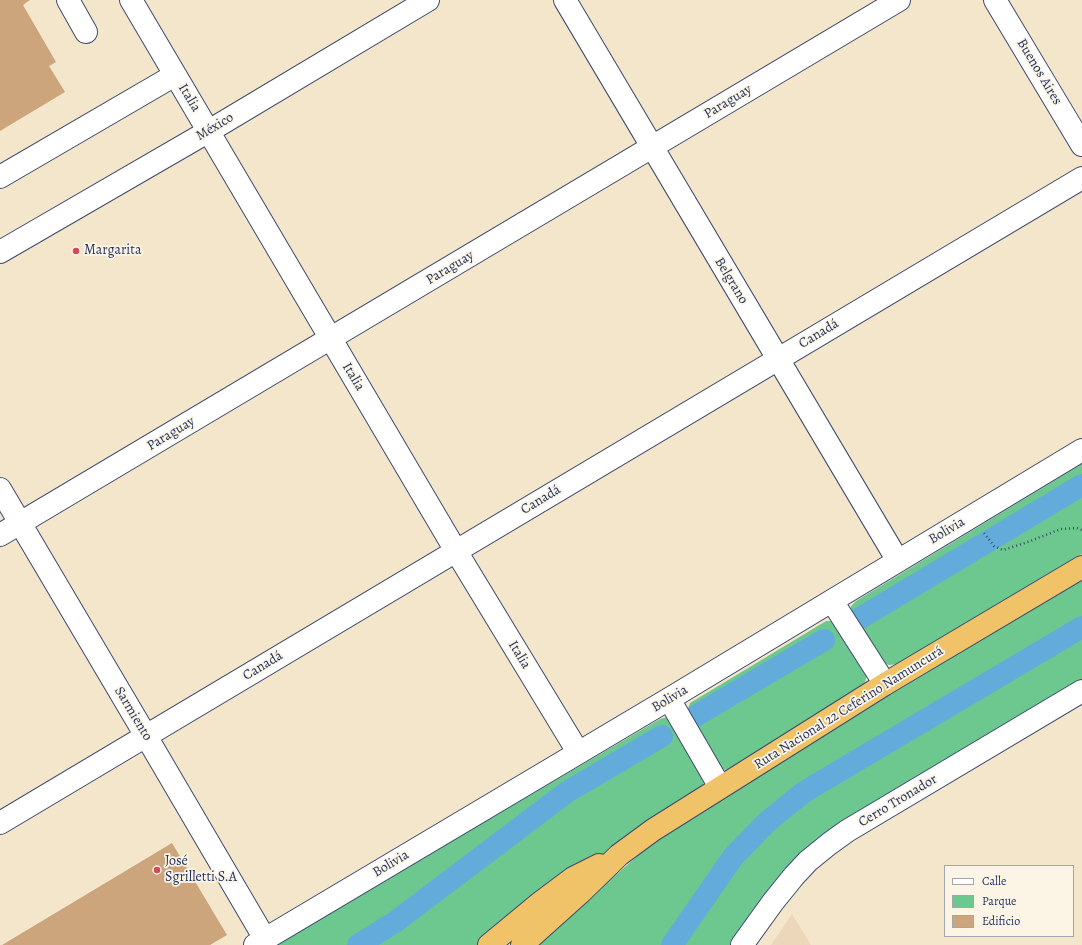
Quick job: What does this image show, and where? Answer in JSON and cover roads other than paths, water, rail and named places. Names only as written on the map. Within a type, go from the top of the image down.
[{"type":"highway","name":"Ruta Nacional 22 Ceferino Namuncurá","points":[[522,945],[581,892],[619,855],[653,830],[885,684],[1082,567]]},
{"type":"highway","name":"Ruta Nacional 22 Ceferino Namuncurá","points":[[489,945],[573,878],[619,855]]},
{"type":"street","points":[[68,0],[86,32]]},
{"type":"street","name":"Italia","points":[[131,0],[456,551],[578,752]]},
{"type":"street","name":"México","points":[[0,252],[209,131],[428,0]]},
{"type":"street","name":"Belgrano","points":[[565,0],[898,561]]},
{"type":"street","name":"Paraguay","points":[[0,535],[899,0]]},
{"type":"street","name":"Buenos Aires","points":[[996,0],[1082,145]]},
{"type":"street","points":[[0,177],[175,75]]},
{"type":"street","name":"Canadá","points":[[0,823],[1082,178]]},
{"type":"street","name":"Bolivia","points":[[260,942],[669,699],[1082,450]]},
{"type":"street","name":"Sarmiento","points":[[0,489],[146,736],[260,942]]},
{"type":"street","points":[[832,601],[885,684]]},
{"type":"street","name":"Cerro Tronador","points":[[742,945],[794,876],[808,861],[829,844],[847,831],[1082,691]]},
{"type":"street","points":[[669,699],[720,787]]},
{"type":"waterway","points":[[857,620],[1082,485]]},
{"type":"waterway","points":[[672,945],[733,857],[767,822],[804,792],[1082,627]]},
{"type":"waterway","points":[[697,715],[824,640]]},
{"type":"waterway","points":[[358,945],[395,922],[567,792],[662,736]]},
{"type":"place","name":"Margarita","points":[[76,251]]},
{"type":"place","name":"José Sgrilletti S.A","points":[[157,870]]}]
